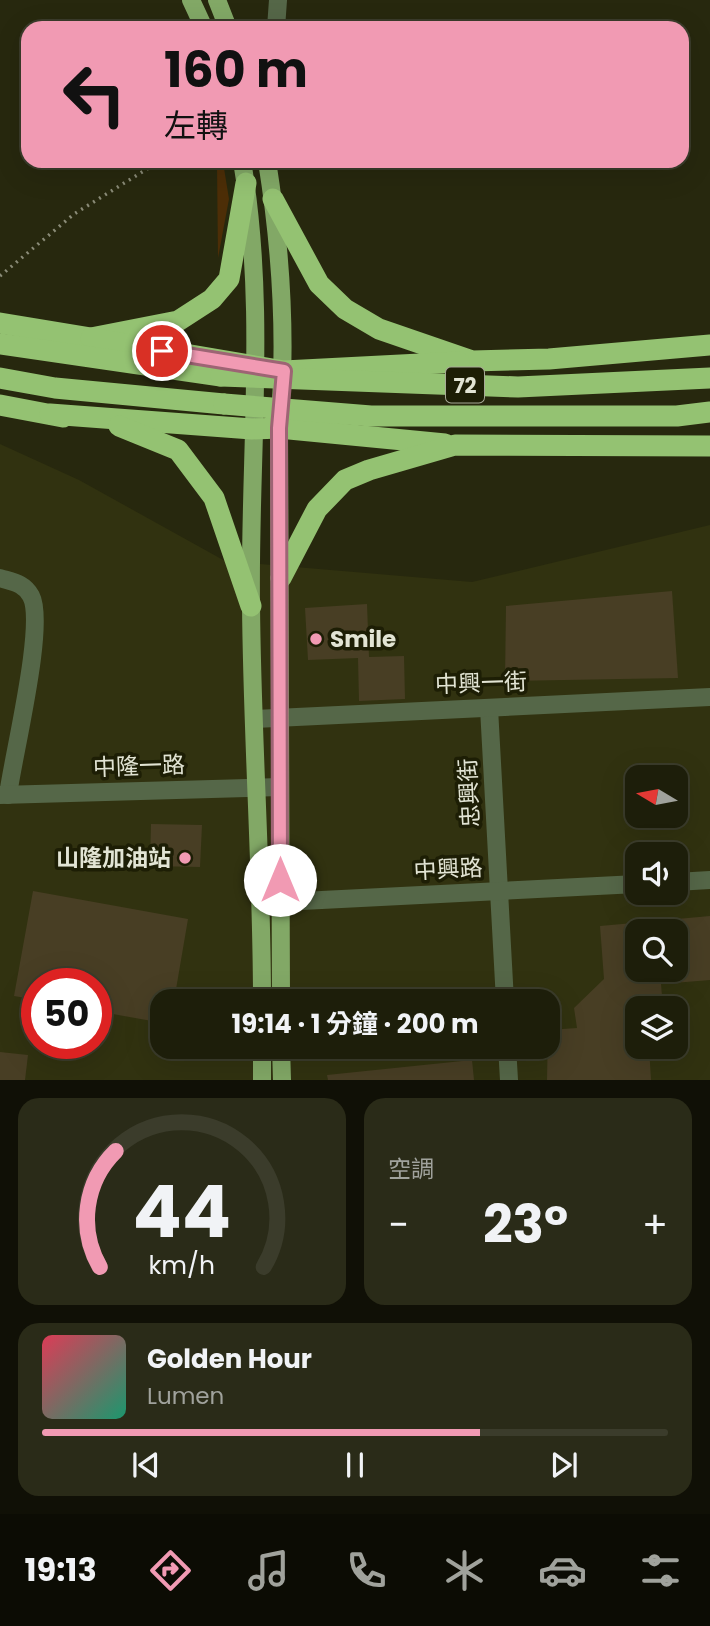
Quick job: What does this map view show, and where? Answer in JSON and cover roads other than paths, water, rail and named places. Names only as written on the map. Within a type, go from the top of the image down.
[{"type":"highway","points":[[91,338],[178,321],[212,299],[229,279],[246,183]]},
{"type":"highway","points":[[273,199],[319,284],[345,309],[379,328],[472,361]]},
{"type":"highway","points":[[0,323],[257,369],[284,371],[549,359],[710,345]]},
{"type":"highway","name":"72","points":[[0,344],[221,376],[518,387],[710,379]]},
{"type":"highway","name":"72","points":[[0,378],[55,388],[371,416],[677,415],[710,412]]},
{"type":"highway","points":[[0,405],[130,428],[178,450],[214,498],[251,606]]},
{"type":"highway","points":[[50,414],[252,429],[279,428],[455,444],[710,446]]},
{"type":"highway","points":[[281,578],[317,509],[345,480],[455,444]]},
{"type":"main road","points":[[191,0],[201,21]]},
{"type":"main road","points":[[217,0],[225,21]]},
{"type":"main road","points":[[243,168],[257,369],[252,429],[251,606],[256,788],[280,989]]},
{"type":"main road","points":[[263,989],[280,787],[279,428],[284,371],[273,199],[268,168]]},
{"type":"main road","points":[[262,1059],[262,1080]]},
{"type":"main road","points":[[281,1059],[282,1080]]},
{"type":"street","points":[[276,21],[278,0]]},
{"type":"street","points":[[0,579],[21,584],[33,598],[36,629],[4,795]]},
{"type":"street","name":"中興一街","points":[[255,719],[710,697]]},
{"type":"street","name":"忠興街","points":[[489,708],[504,989]]},
{"type":"street","name":"中隆一路","points":[[4,795],[280,787]]},
{"type":"street","points":[[688,881],[710,880]]},
{"type":"street","name":"中興路","points":[[271,903],[625,885]]},
{"type":"street","points":[[508,1059],[509,1080]]},
{"type":"place","name":"Smile","points":[[316,639]]},
{"type":"place","name":"山隆加油站","points":[[185,858]]}]
